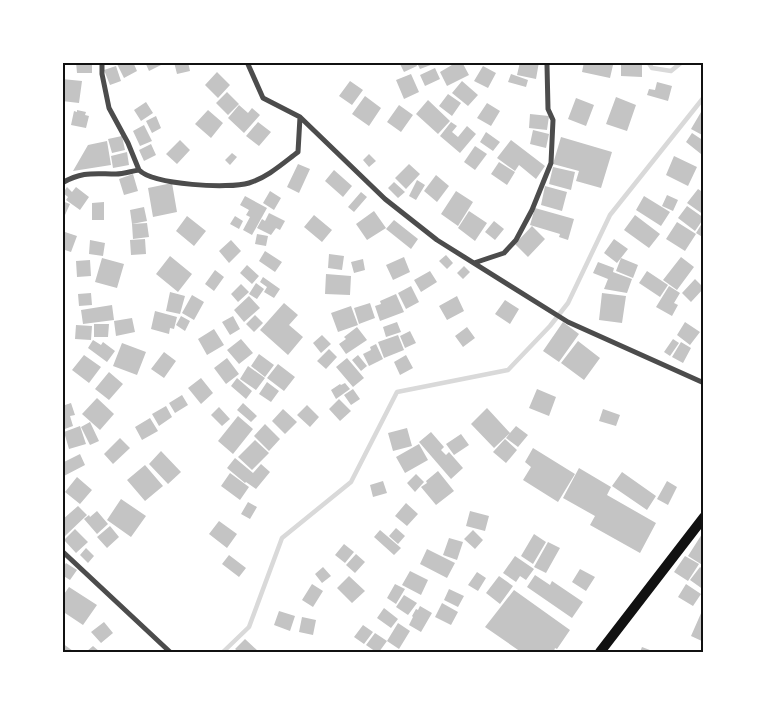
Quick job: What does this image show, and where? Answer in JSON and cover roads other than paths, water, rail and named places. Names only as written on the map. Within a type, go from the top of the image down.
[{"type":"main road","points":[[600,652],[704,517]]},
{"type":"street","points":[[102,62],[102,74],[109,108],[128,143],[139,170],[151,176],[178,183],[214,187],[248,183],[273,172],[298,152],[300,116]]},
{"type":"street","points":[[247,62],[263,98],[300,116],[385,199],[438,240],[568,322],[704,383]]},
{"type":"street","points":[[474,263],[504,252],[516,240],[532,210],[551,164],[553,120],[548,109],[547,65]]},
{"type":"street","points":[[62,183],[73,177],[95,172],[117,174],[139,170]]},
{"type":"street","points":[[62,551],[170,652]]},
{"type":"waterway","points":[[648,62],[652,68],[671,71],[682,62]]},
{"type":"waterway","points":[[223,652],[249,627],[282,538],[351,482],[397,392],[508,370],[550,326],[568,303],[610,215],[704,97]]}]
